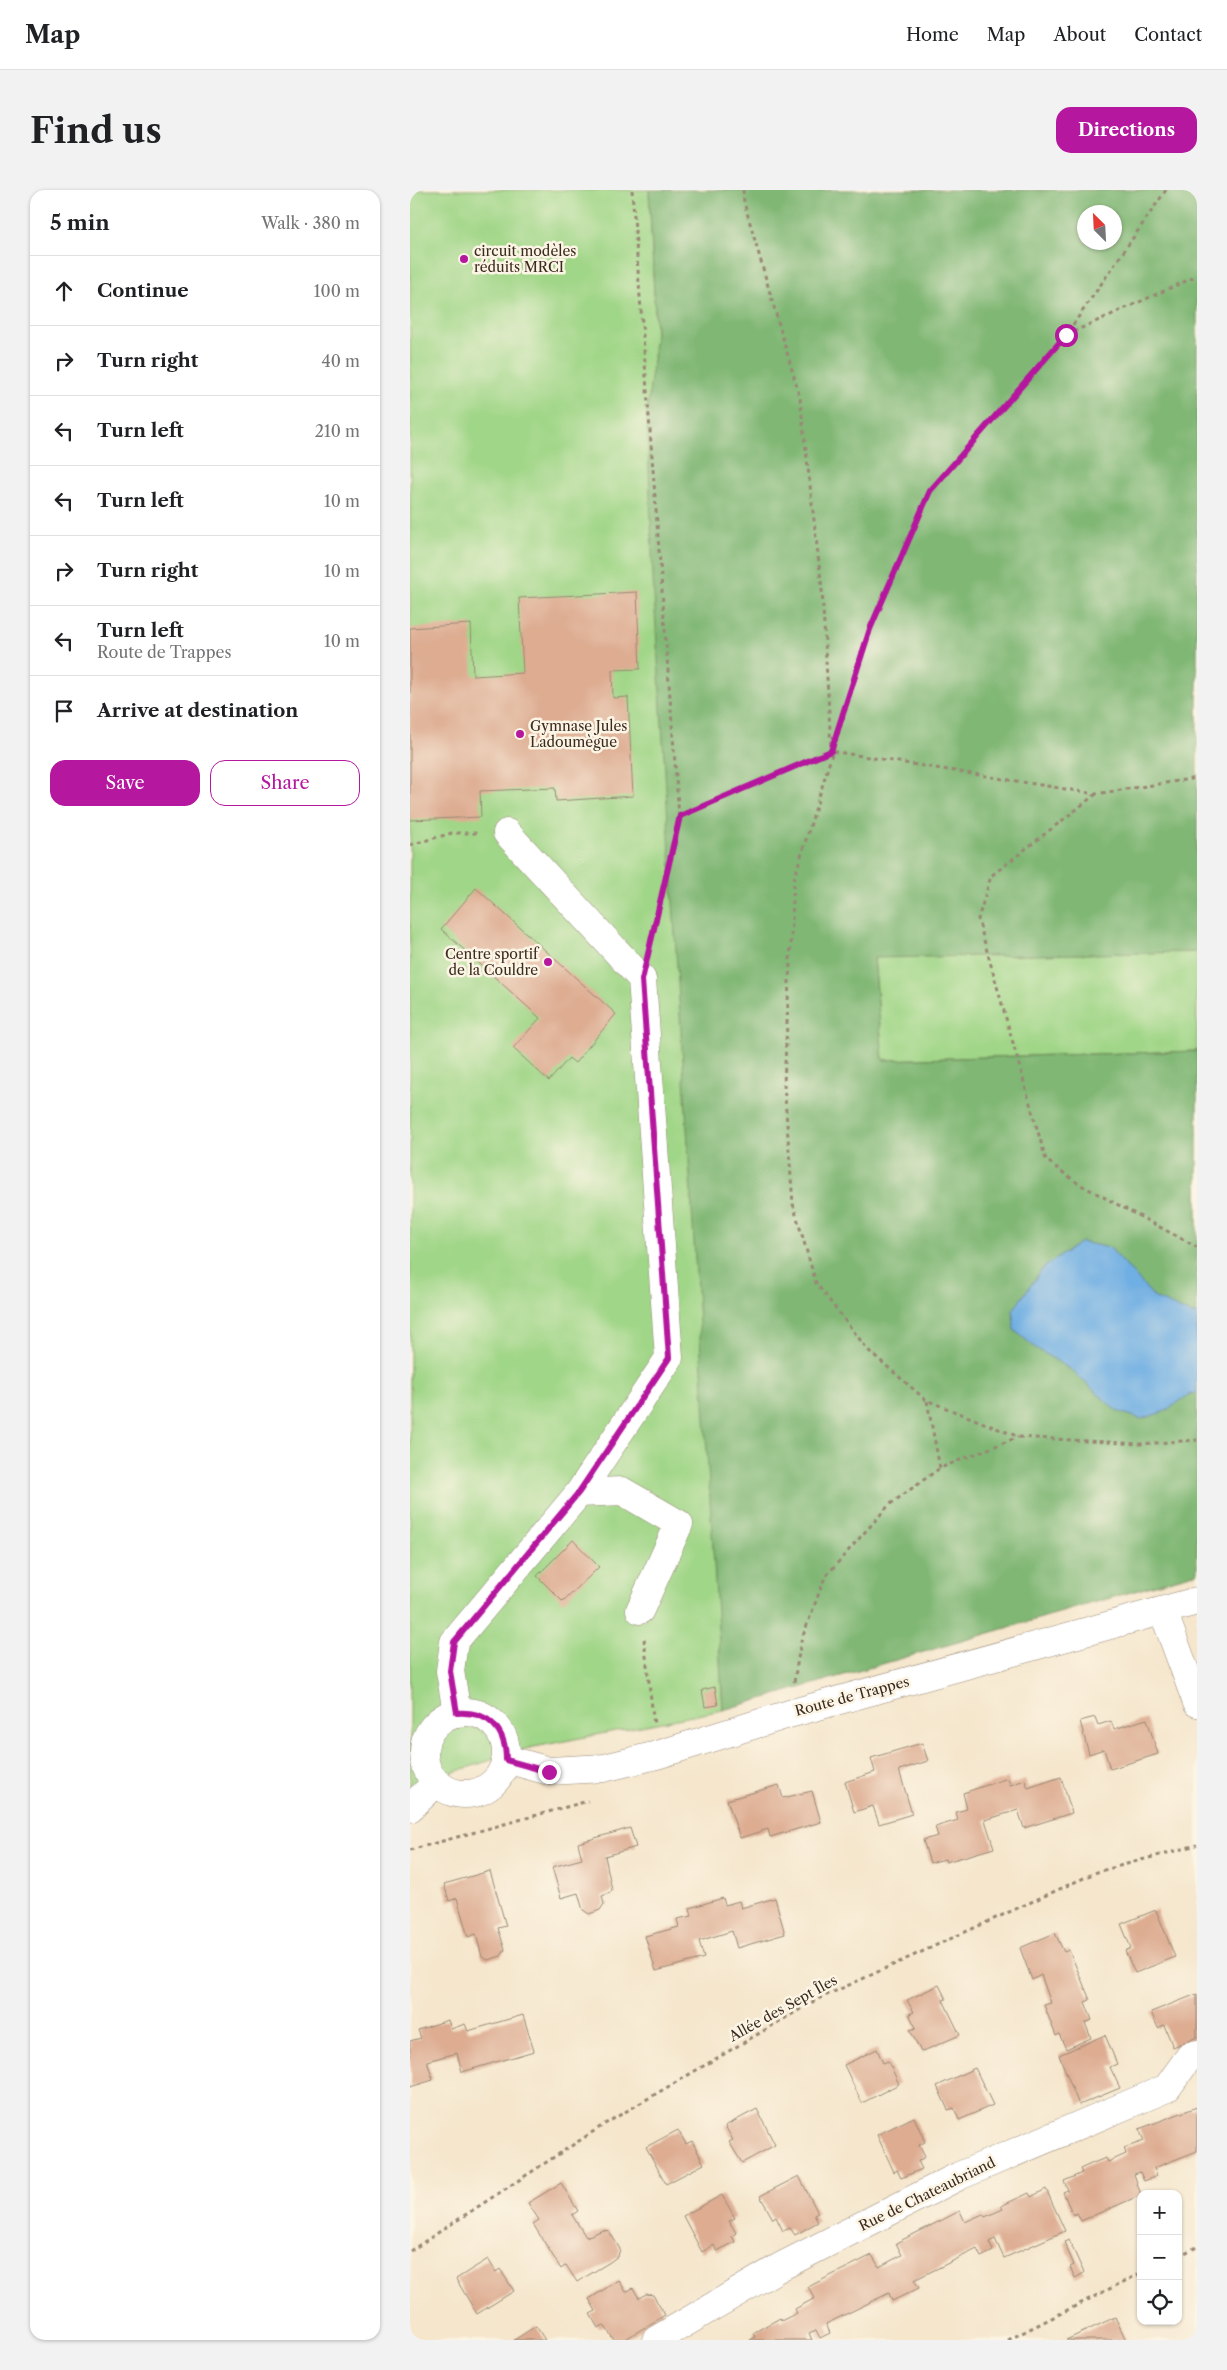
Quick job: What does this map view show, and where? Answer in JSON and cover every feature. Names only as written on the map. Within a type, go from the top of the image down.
[{"type":"street","points":[[457,1713],[450,1671],[454,1642],[579,1492],[669,1358],[642,980],[507,833]]},
{"type":"street","points":[[579,1492],[622,1491],[679,1524],[640,1610]]},
{"type":"street","name":"Route de Trappes","points":[[506,1760],[549,1772],[604,1768],[657,1755],[789,1714],[1197,1601]]},
{"type":"street","points":[[1164,1611],[1197,1703]]},
{"type":"street","points":[[470,1712],[483,1716],[494,1723],[502,1734],[506,1746],[506,1760],[502,1772],[484,1790],[472,1794],[446,1791],[436,1783],[428,1772],[424,1759],[424,1746],[419,1730],[457,1713],[470,1712]]},
{"type":"street","points":[[410,1808],[436,1783]]},
{"type":"street","name":"Rue de Chateaubriand","points":[[656,2340],[780,2267],[959,2176],[1167,2088],[1190,2056],[1197,2054]]},
{"type":"path","points":[[632,190],[680,816],[642,980]]},
{"type":"path","points":[[743,190],[744,202],[800,398],[822,590],[831,751]]},
{"type":"path","points":[[1166,190],[1066,335],[930,491],[870,629],[831,751],[794,879],[784,1084],[793,1204],[816,1284],[868,1350],[926,1400],[1019,1437],[1140,1444],[1197,1440]]},
{"type":"path","points":[[1066,335],[1197,276]]},
{"type":"path","points":[[680,816],[831,751],[1096,794],[1197,778]]},
{"type":"path","points":[[1096,794],[990,876],[978,919],[1046,1160],[1079,1184],[1197,1247]]},
{"type":"path","points":[[410,845],[452,832],[507,833]]},
{"type":"path","points":[[926,1400],[940,1468]]},
{"type":"path","points":[[789,1714],[801,1640],[825,1576],[889,1505],[940,1468],[1019,1437]]},
{"type":"path","points":[[640,1610],[657,1755]]},
{"type":"path","name":"Allée des Sept Îles","points":[[410,2251],[608,2122],[816,2000],[1097,1872],[1197,1845]]},
{"type":"path","points":[[1182,2254],[1197,2247]]},
{"type":"path","points":[[1008,2340],[1137,2275]]},
{"type":"green space","name":"Centre sportif de la Couldre","points":[[410,190],[649,190],[723,1710],[529,1748],[410,1786]]},
{"type":"green space","points":[[649,190],[1197,190],[1197,952],[874,958],[883,1060],[1197,1051],[1197,1573],[723,1710],[653,579],[647,413],[656,333]]},
{"type":"green space","points":[[1197,952],[1197,1051],[883,1060],[874,957]]},
{"type":"water","points":[[1081,1242],[1110,1248],[1155,1298],[1191,1314],[1197,1314],[1197,1393],[1190,1394],[1166,1411],[1141,1419],[1117,1411],[1070,1369],[1037,1349],[1014,1330],[1013,1310],[1043,1268]]},
{"type":"building","name":"Gymnase Jules Ladoumègue","points":[[637,592],[640,669],[612,670],[613,698],[628,697],[633,796],[556,801],[555,788],[480,791],[481,817],[410,820],[410,628],[471,624],[473,676],[523,673],[519,598]]},
{"type":"building","points":[[476,888],[616,1014],[575,1063],[569,1058],[549,1081],[513,1048],[540,1018],[441,929]]},
{"type":"building","points":[[573,1540],[599,1567],[563,1602],[537,1576]]},
{"type":"building","points":[[715,1687],[718,1705],[705,1707],[702,1690]]},
{"type":"building","points":[[1095,1717],[1098,1725],[1111,1721],[1114,1729],[1147,1719],[1158,1754],[1110,1769],[1104,1749],[1089,1754],[1080,1721]]},
{"type":"building","points":[[922,1743],[928,1761],[899,1770],[912,1814],[879,1824],[873,1806],[854,1812],[845,1782],[875,1772],[871,1758]]},
{"type":"building","points":[[1061,1777],[1072,1813],[1024,1828],[1018,1810],[985,1820],[994,1848],[946,1862],[945,1859],[930,1863],[923,1840],[938,1836],[935,1827],[958,1820],[956,1812],[967,1809],[963,1793],[1008,1778],[1010,1785],[1025,1780],[1028,1788]]},
{"type":"building","points":[[779,1785],[783,1798],[812,1791],[821,1822],[770,1837],[768,1829],[740,1838],[727,1800]]},
{"type":"building","points":[[630,1828],[636,1847],[605,1856],[612,1890],[610,1893],[602,1896],[604,1904],[600,1910],[589,1914],[583,1910],[578,1893],[561,1898],[552,1867],[582,1859],[578,1843]]},
{"type":"building","points":[[490,1871],[506,1926],[498,1928],[505,1950],[501,1956],[488,1960],[482,1957],[476,1934],[468,1937],[457,1898],[449,1901],[444,1884]]},
{"type":"building","points":[[723,1898],[725,1905],[739,1901],[741,1908],[775,1898],[785,1934],[737,1948],[732,1931],[699,1941],[704,1958],[656,1971],[645,1936],[679,1927],[677,1919],[692,1916],[690,1908]]},
{"type":"building","points":[[1156,1910],[1175,1957],[1135,1973],[1125,1951],[1131,1948],[1121,1924]]},
{"type":"building","points":[[1055,1933],[1064,1952],[1069,1950],[1090,2000],[1085,2002],[1092,2020],[1085,2023],[1091,2038],[1066,2049],[1059,2034],[1056,2036],[1044,2005],[1051,2003],[1041,1975],[1032,1980],[1020,1948]]},
{"type":"building","points":[[939,1985],[946,1999],[943,2000],[960,2035],[921,2052],[910,2030],[916,2028],[909,2014],[914,2012],[907,2000]]},
{"type":"building","points":[[1197,1994],[1197,2037],[1173,2047],[1164,2025],[1158,2028],[1151,2012]]},
{"type":"building","points":[[523,2015],[534,2051],[462,2072],[457,2053],[427,2061],[433,2080],[410,2087],[410,2041],[421,2038],[418,2030],[448,2020],[451,2029],[465,2024],[468,2031]]},
{"type":"building","points":[[1105,2035],[1117,2064],[1110,2067],[1120,2088],[1079,2105],[1059,2055]]},
{"type":"building","points":[[877,2049],[883,2063],[888,2061],[899,2084],[862,2103],[844,2065]]},
{"type":"building","points":[[975,2068],[993,2105],[959,2120],[954,2108],[948,2110],[937,2086]]},
{"type":"building","points":[[1197,2107],[1197,2151],[1154,2168],[1157,2176],[1144,2181],[1140,2172],[1134,2174],[1139,2190],[1137,2190],[1137,2197],[1081,2221],[1077,2213],[1073,2215],[1063,2192],[1068,2190],[1064,2181],[1082,2173],[1080,2169],[1093,2163],[1106,2158],[1108,2162],[1126,2154],[1124,2148],[1144,2141],[1139,2129]]},
{"type":"building","points":[[757,2109],[775,2145],[742,2163],[729,2142],[733,2140],[725,2126]]},
{"type":"building","points":[[914,2117],[925,2142],[919,2145],[925,2157],[918,2161],[922,2169],[901,2178],[897,2170],[894,2172],[877,2135]]},
{"type":"building","points":[[678,2130],[686,2144],[692,2141],[704,2164],[666,2184],[646,2147]]},
{"type":"building","points":[[799,2176],[818,2213],[814,2215],[818,2222],[795,2235],[790,2228],[783,2231],[776,2217],[773,2219],[760,2196]]},
{"type":"building","points":[[561,2183],[578,2211],[572,2215],[586,2237],[603,2230],[609,2231],[620,2249],[618,2256],[577,2282],[566,2265],[561,2269],[533,2224],[539,2220],[528,2203]]},
{"type":"building","points":[[1046,2189],[1065,2231],[1004,2258],[995,2239],[989,2242],[993,2251],[981,2257],[977,2249],[914,2280],[919,2288],[892,2301],[889,2293],[826,2324],[830,2333],[820,2338],[816,2330],[809,2333],[812,2340],[750,2340],[755,2337],[753,2333],[780,2318],[781,2321],[797,2313],[795,2309],[815,2298],[808,2287],[872,2255],[879,2267],[902,2255],[896,2243],[960,2211],[965,2222],[983,2214],[985,2217],[1003,2209],[1001,2206],[1029,2193],[1031,2197]]},
{"type":"building","points":[[722,2195],[735,2218],[729,2221],[736,2233],[732,2236],[735,2242],[717,2251],[714,2245],[702,2252],[683,2216]]},
{"type":"building","points":[[1069,2240],[1084,2273],[1075,2278],[1070,2267],[1074,2265],[1064,2242]]},
{"type":"building","points":[[488,2259],[496,2272],[500,2269],[514,2291],[477,2314],[456,2279]]},
{"type":"building","points":[[619,2280],[626,2292],[633,2288],[639,2298],[646,2294],[653,2295],[665,2315],[624,2340],[614,2340],[604,2325],[598,2328],[590,2314],[596,2311],[589,2299]]},
{"type":"building","points":[[1115,2317],[1126,2340],[1066,2340],[1109,2320]]},
{"type":"building","points":[[536,2326],[545,2340],[514,2340]]},
{"type":"place","name":"circuit modèles réduits MRCI","points":[[464,259]]},
{"type":"place","name":"Gymnase Jules Ladoumègue","points":[[520,734]]},
{"type":"place","name":"Centre sportif de la Couldre","points":[[548,962]]},
{"type":"route","points":[[549,1772],[506,1760],[506,1746],[502,1734],[494,1723],[483,1716],[470,1712],[457,1713],[450,1671],[454,1642],[579,1492],[669,1358],[642,980],[680,816],[831,751],[870,629],[930,491],[1066,335]]}]
